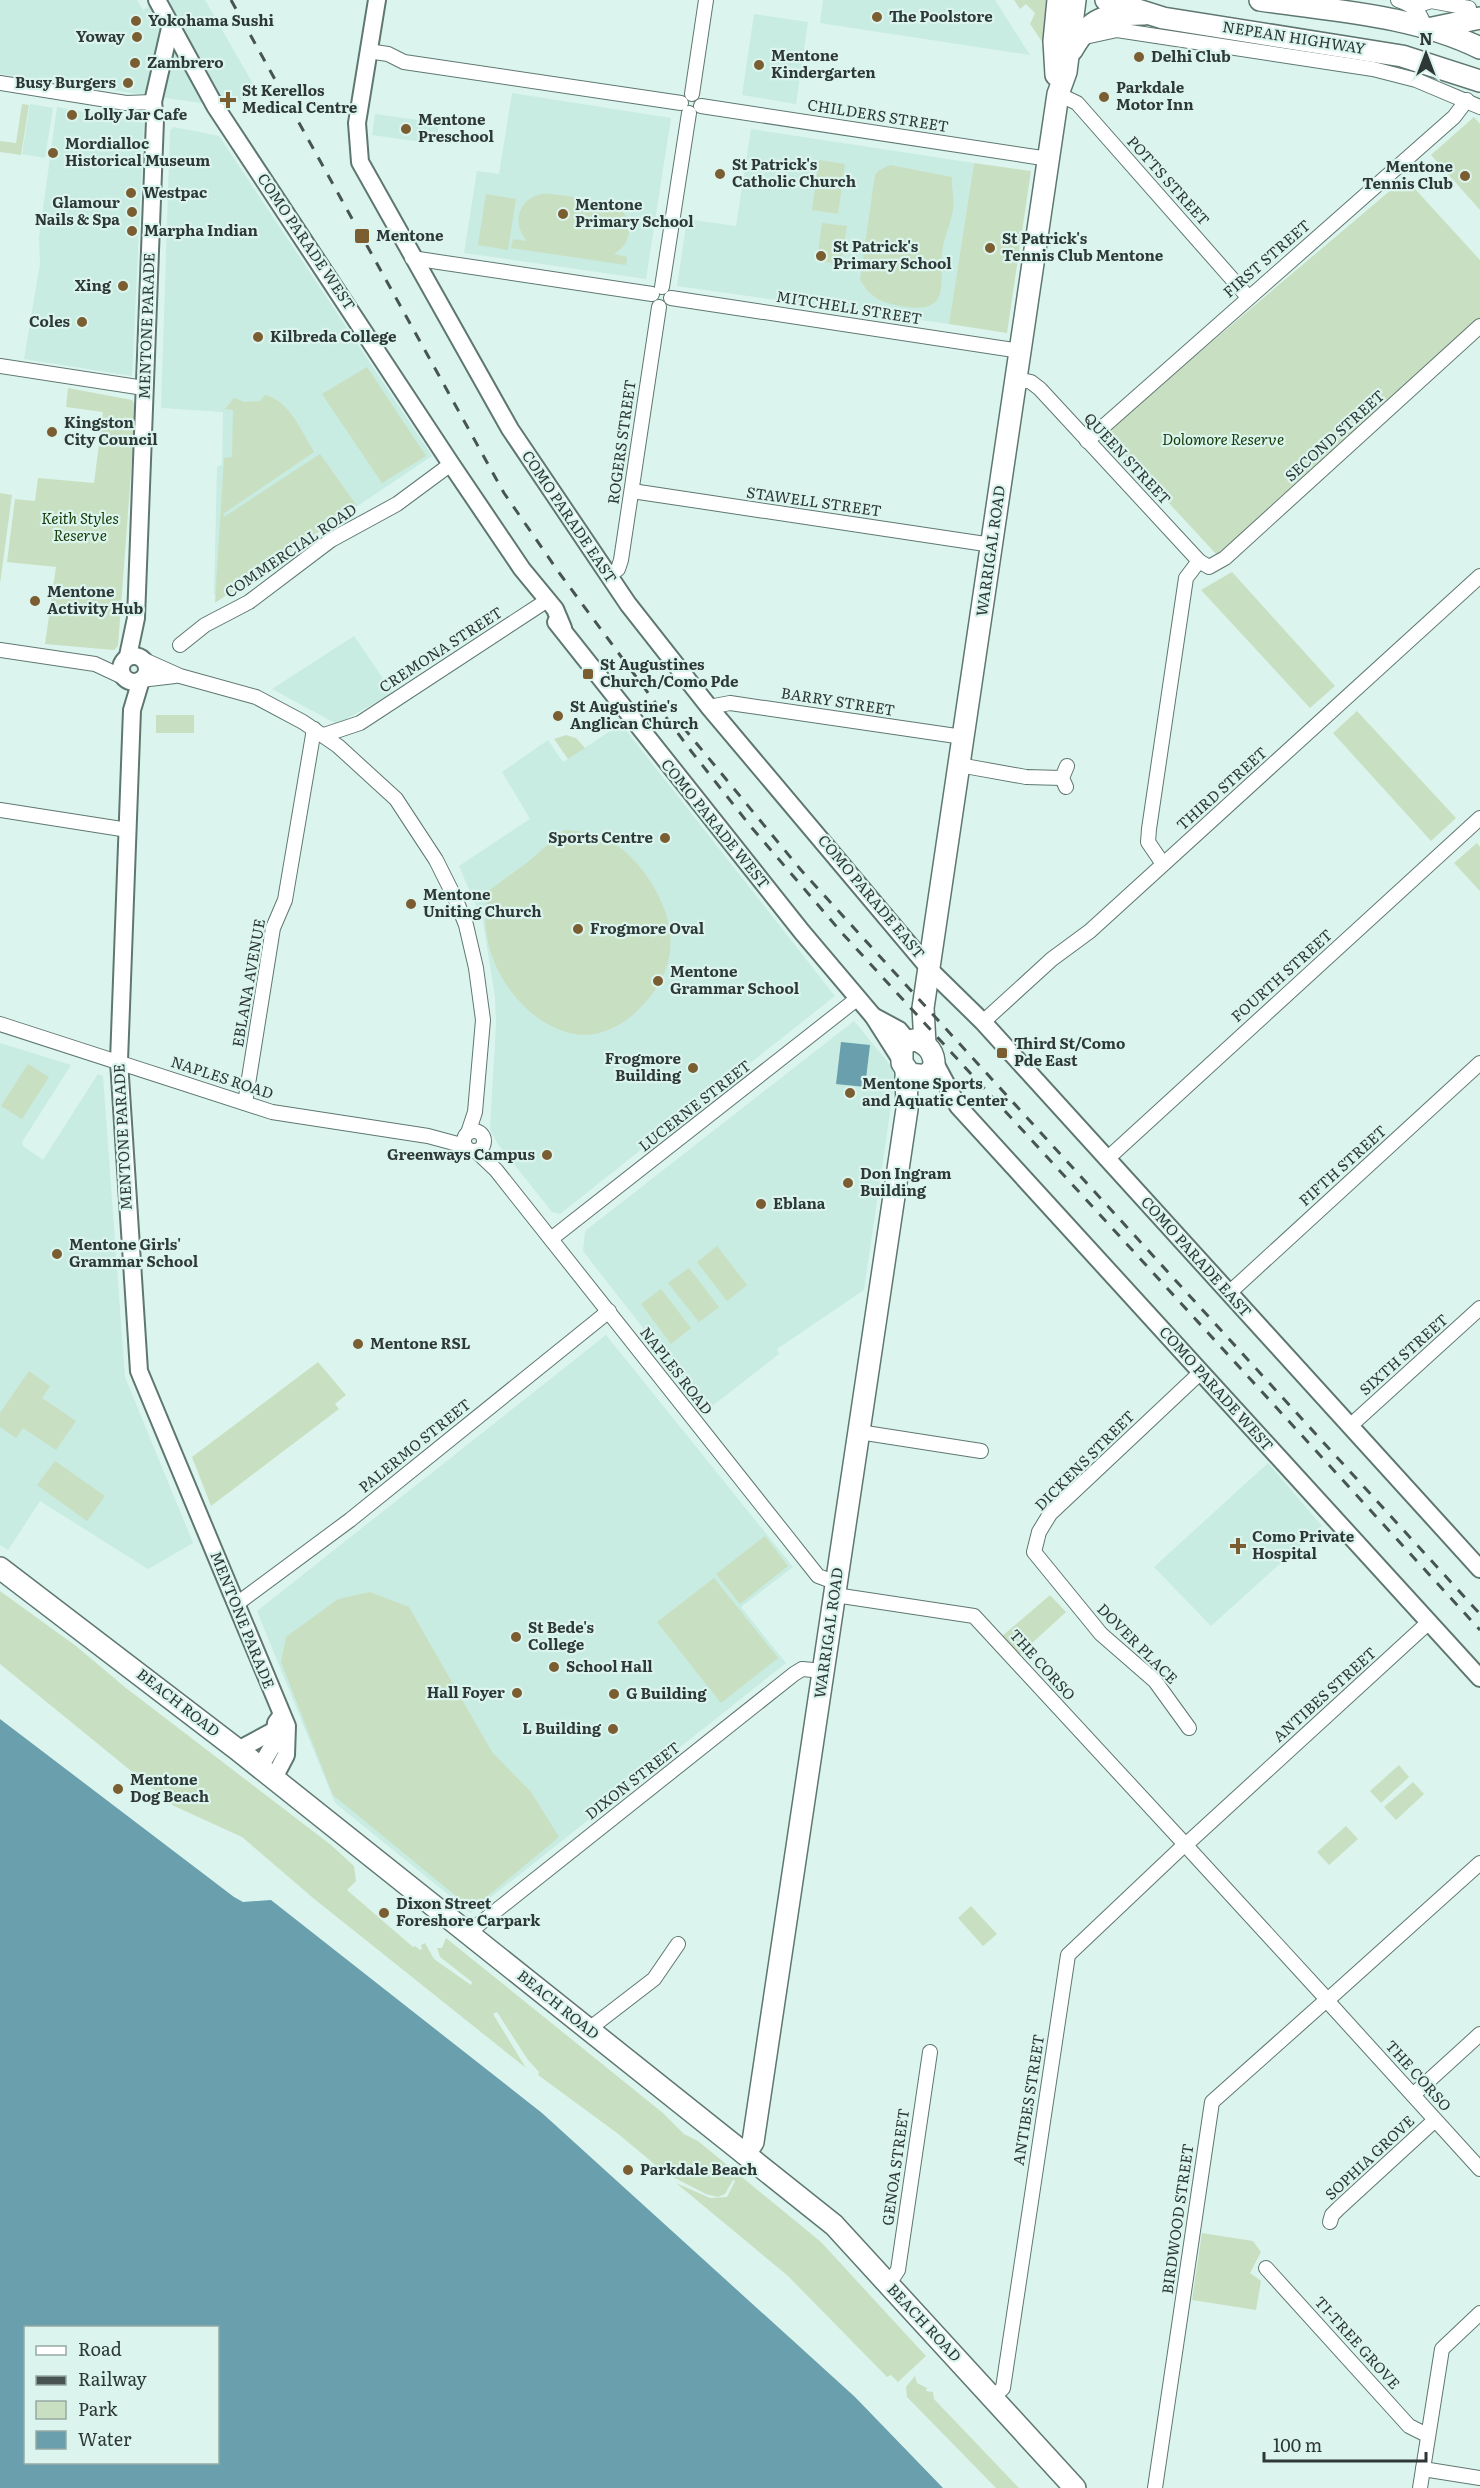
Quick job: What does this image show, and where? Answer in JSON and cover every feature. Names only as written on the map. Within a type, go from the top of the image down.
[{"type":"main road","name":"WARRIGAL ROAD","points":[[1058,94],[1054,41],[1059,0]]},
{"type":"main road","name":"WARRIGAL ROAD","points":[[745,2154],[753,2142],[908,1109],[920,1091],[914,1024],[922,1008],[929,966],[1058,94],[1072,49],[1075,0]]},
{"type":"main road","name":"NEPEAN HIGHWAY","points":[[1106,0],[1144,14],[1402,56],[1467,76]]},
{"type":"main road","points":[[1260,0],[1426,28],[1479,48],[1467,76]]},
{"type":"main road","points":[[1426,28],[1475,13]]},
{"type":"main road","points":[[1072,49],[1088,25],[1099,19],[1144,14]]},
{"type":"main road","name":"BEACH ROAD","points":[[0,1568],[238,1750],[834,2225],[1075,2488]]},
{"type":"street","name":"COMO PARADE WEST","points":[[157,0],[170,28],[215,106],[451,464],[522,569],[555,609],[563,628]]},
{"type":"street","points":[[368,51],[377,0]]},
{"type":"street","points":[[662,293],[706,0]]},
{"type":"street","points":[[1405,2],[1421,15],[1426,28]]},
{"type":"street","points":[[1405,2],[1431,2],[1475,13]]},
{"type":"street","name":"MENTONE PARADE","points":[[170,28],[154,108],[135,626],[135,657],[145,669],[133,679],[119,1061],[139,1371],[238,1604],[278,1723],[287,1726],[288,1742],[283,1764],[267,1773]]},
{"type":"street","points":[[1072,49],[1096,33],[1114,30],[1373,69],[1416,80],[1480,106]]},
{"type":"street","points":[[1224,47],[1263,33]]},
{"type":"street","name":"CHILDERS STREET","points":[[368,51],[388,54],[404,62],[1049,159]]},
{"type":"street","name":"COMO PARADE EAST","points":[[368,51],[357,123],[357,153],[360,162],[510,429],[609,576],[709,707],[929,966],[983,1022],[1350,1426],[1478,1560]]},
{"type":"street","points":[[0,83],[154,108]]},
{"type":"street","name":"POTTS STREET","points":[[1058,94],[1075,101],[1248,297]]},
{"type":"street","name":"FIRST STREET","points":[[1087,441],[1454,117],[1467,100]]},
{"type":"street","name":"MITCHELL STREET","points":[[412,258],[662,293],[1021,351]]},
{"type":"street","name":"ROGERS STREET","points":[[609,576],[618,569],[621,560],[659,307],[653,304],[662,293]]},
{"type":"street","name":"SECOND STREET","points":[[1163,864],[1148,842],[1149,829],[1186,578],[1204,564],[1215,565],[1233,550],[1480,326]]},
{"type":"street","points":[[0,366],[144,388]]},
{"type":"street","name":"QUEEN STREET","points":[[1017,379],[1036,385],[1204,564]]},
{"type":"street","name":"COMMERCIAL ROAD","points":[[180,645],[205,625],[249,602],[331,540],[397,504],[451,464]]},
{"type":"street","name":"STAWELL STREET","points":[[632,491],[992,546]]},
{"type":"street","name":"COMO PARADE WEST","points":[[522,569],[528,588],[540,605],[563,628],[690,792],[873,1016],[917,1059],[1480,1678]]},
{"type":"street","name":"THIRD STREET","points":[[983,1022],[1163,864],[1480,576]]},
{"type":"street","name":"CREMONA STREET","points":[[319,732],[360,723],[540,605]]},
{"type":"street","points":[[0,650],[95,664],[133,679],[180,676]]},
{"type":"street","points":[[95,664],[135,657],[180,676],[256,697],[319,732],[396,799],[436,860],[466,926],[476,968],[483,1020],[473,1140]]},
{"type":"street","name":"BARRY STREET","points":[[709,707],[730,703],[963,737]]},
{"type":"street","points":[[351,758],[351,742],[360,723]]},
{"type":"street","name":"EBLANA AVENUE","points":[[245,1103],[273,928],[285,900],[319,732]]},
{"type":"street","points":[[959,765],[1026,777],[1065,777]]},
{"type":"street","points":[[0,810],[128,830]]},
{"type":"street","name":"FOURTH STREET","points":[[1107,1159],[1480,818]]},
{"type":"street","name":"LUCERNE STREET","points":[[551,1239],[858,998]]},
{"type":"street","name":"NAPLES ROAD","points":[[0,1024],[272,1112],[440,1138],[473,1140],[818,1576],[836,1589]]},
{"type":"street","name":"FIFTH STREET","points":[[1229,1293],[1480,1063]]},
{"type":"street","name":"SIXTH STREET","points":[[1350,1426],[1480,1308]]},
{"type":"street","name":"PALERMO STREET","points":[[238,1604],[350,1520],[609,1311]]},
{"type":"street","name":"DICKENS STREET","points":[[1059,1585],[1034,1552],[1039,1532],[1050,1514],[1201,1372]]},
{"type":"street","points":[[859,1432],[981,1451]]},
{"type":"street","name":"DOVER PLACE","points":[[1059,1585],[1101,1634],[1155,1681],[1189,1728]]},
{"type":"street","name":"THE CORSO","points":[[836,1589],[974,1616],[1480,2169]]},
{"type":"street","name":"ANTIBES STREET","points":[[992,2398],[1003,2388],[1068,1955],[1429,1622]]},
{"type":"street","name":"DIXON STREET","points":[[468,1933],[794,1674],[802,1669],[824,1671]]},
{"type":"street","points":[[238,1750],[278,1723]]},
{"type":"street","name":"BIRDWOOD STREET","points":[[1155,2488],[1212,2102],[1480,1863]]},
{"type":"street","points":[[589,2030],[654,1978],[678,1944]]},
{"type":"street","points":[[1413,2095],[1480,2034]]},
{"type":"street","name":"GENOA STREET","points":[[888,2285],[898,2270],[930,2052]]},
{"type":"street","name":"SOPHIA GROVE","points":[[1330,2222],[1332,2215],[1339,2208],[1435,2120]]},
{"type":"street","name":"TI-TREE GROVE","points":[[1266,2268],[1409,2426],[1427,2435]]},
{"type":"street","points":[[1420,2488],[1442,2349],[1480,2313]]},
{"type":"street","points":[[1423,2469],[1480,2478]]},
{"type":"shaded area","points":[[0,0],[137,0],[143,10],[160,0],[205,0],[257,91],[228,107],[0,74]]},
{"type":"shaded area","points":[[823,0],[995,0],[1030,55],[820,23]]},
{"type":"shaded area","points":[[754,14],[808,22],[796,104],[742,95]]},
{"type":"shaded area","name":"Mentone Primary School","points":[[512,93],[671,118],[646,279],[464,253],[477,171],[499,174]]},
{"type":"shaded area","points":[[30,104],[53,108],[45,158],[22,154]]},
{"type":"shaded area","points":[[57,107],[144,123],[132,376],[24,359],[40,264],[39,237]]},
{"type":"shaded area","name":"Mentone Preschool","points":[[375,114],[439,123],[436,144],[372,135]]},
{"type":"shaded area","name":"Kilbreda College","points":[[174,127],[219,136],[432,456],[219,599],[214,594],[217,467],[222,465],[223,412],[161,408],[170,130]]},
{"type":"shaded area","name":"St Patrick's Primary School","points":[[751,129],[974,163],[949,324],[677,286],[687,219],[736,226]]},
{"type":"shaded area","points":[[354,636],[393,693],[337,724],[272,689]]},
{"type":"shaded area","name":"Mentone Grammar School","points":[[621,724],[835,996],[560,1214],[552,1212],[497,1143],[490,1129],[496,1024],[495,997],[483,922],[459,866],[530,819],[502,772],[548,740],[563,762]]},
{"type":"shaded area","points":[[854,1021],[896,1072],[864,1290],[777,1349],[779,1354],[707,1410],[583,1251],[585,1231]]},
{"type":"shaded area","name":"Mentone Girls' Grammar School","points":[[0,1043],[71,1065],[22,1142],[23,1146],[43,1160],[98,1074],[103,1076],[125,1377],[193,1543],[148,1569],[40,1501],[8,1550],[0,1545]]},
{"type":"shaded area","name":"St Bede's College","points":[[606,1335],[793,1567],[741,1607],[786,1663],[471,1913],[335,1803],[257,1611]]},
{"type":"shaded area","name":"Como Private Hospital","points":[[1268,1463],[1322,1526],[1211,1626],[1154,1567]]},
{"type":"green space","points":[[1014,0],[1049,0],[1045,46],[1030,24],[1035,13],[1026,4],[1020,9]]},
{"type":"green space","points":[[22,104],[29,105],[21,155],[0,152],[0,141],[16,143]]},
{"type":"green space","name":"Mentone Tennis Club","points":[[1474,117],[1480,124],[1480,210],[1431,155]]},
{"type":"green space","points":[[819,160],[845,164],[838,214],[812,210]]},
{"type":"green space","name":"St Patrick's Tennis Club Mentone","points":[[974,163],[1031,171],[1007,333],[949,324]]},
{"type":"green space","points":[[890,165],[952,177],[953,205],[943,248],[941,288],[935,302],[927,306],[916,308],[882,301],[868,291],[860,279],[875,175]]},
{"type":"green space","name":"Dolomore Reserve","points":[[1405,178],[1480,260],[1480,319],[1217,555],[1104,433]]},
{"type":"green space","points":[[486,194],[516,199],[508,250],[478,245]]},
{"type":"green space","points":[[541,194],[595,201],[620,209],[629,222],[629,232],[624,245],[614,254],[627,257],[626,265],[511,248],[513,239],[527,241],[519,227],[519,213],[527,201]]},
{"type":"green space","points":[[822,223],[847,226],[841,264],[817,261]]},
{"type":"green space","points":[[367,367],[426,456],[382,483],[322,394]]},
{"type":"green space","name":"Keith Styles Reserve","points":[[68,388],[132,400],[136,407],[118,646],[114,650],[45,644],[56,567],[7,562],[15,499],[35,501],[38,478],[94,483],[103,412],[66,407]]},
{"type":"green space","points":[[265,395],[274,398],[288,410],[314,452],[223,514],[224,517],[320,454],[357,506],[215,603],[224,458],[232,457],[233,410],[225,409],[234,398],[245,402],[260,401]]},
{"type":"green space","points":[[0,493],[12,495],[0,584]]},
{"type":"green space","points":[[1232,572],[1335,686],[1310,708],[1201,590]]},
{"type":"green space","points":[[1357,711],[1456,818],[1431,841],[1333,733]]},
{"type":"green space","points":[[156,715],[194,715],[194,733],[156,733]]},
{"type":"green space","points":[[566,735],[576,738],[585,748],[568,759],[554,739]]},
{"type":"green space","name":"Frogmore Oval","points":[[564,830],[579,831],[604,838],[635,861],[661,901],[670,934],[667,966],[651,996],[627,1020],[607,1030],[586,1035],[568,1033],[551,1026],[535,1016],[520,1002],[498,970],[491,953],[486,930],[488,891],[528,862]]},
{"type":"green space","points":[[1477,843],[1480,847],[1480,891],[1454,863]]},
{"type":"green space","points":[[28,1064],[49,1077],[22,1119],[1,1106]]},
{"type":"green space","points":[[717,1246],[747,1285],[727,1301],[697,1262]]},
{"type":"green space","points":[[689,1268],[719,1307],[699,1322],[668,1283]]},
{"type":"green space","points":[[661,1289],[691,1328],[671,1344],[641,1304]]},
{"type":"green space","points":[[318,1362],[346,1395],[335,1404],[339,1409],[211,1506],[192,1457]]},
{"type":"green space","points":[[29,1371],[50,1386],[42,1398],[76,1421],[56,1450],[23,1428],[16,1438],[0,1427],[0,1413]]},
{"type":"green space","points":[[55,1461],[105,1496],[87,1521],[37,1485]]},
{"type":"green space","points":[[765,1536],[788,1566],[740,1604],[716,1574]]},
{"type":"green space","points":[[714,1578],[778,1658],[721,1703],[657,1622]]},
{"type":"green space","points":[[0,1591],[76,1646],[126,1688],[331,1845],[354,1866],[356,1881],[347,1890],[413,1947],[420,1950],[421,1945],[425,1943],[434,1959],[471,1985],[472,1982],[440,1957],[437,1948],[442,1948],[446,1938],[663,2113],[684,2134],[698,2141],[821,2242],[926,2356],[898,2382],[891,2375],[887,2377],[788,2276],[676,2183],[710,2198],[727,2197],[735,2181],[733,2180],[725,2194],[718,2197],[706,2194],[665,2173],[617,2133],[538,2075],[539,2072],[528,2060],[497,2012],[493,2014],[526,2068],[313,1898],[242,1837],[174,1806],[0,1664]]},
{"type":"green space","points":[[370,1592],[409,1607],[492,1752],[531,1792],[559,1837],[472,1909],[333,1795],[281,1662],[286,1637],[338,1599]]},
{"type":"green space","points":[[1050,1595],[1066,1612],[1018,1656],[1001,1637]]},
{"type":"green space","points":[[1399,1765],[1409,1777],[1381,1803],[1370,1791]]},
{"type":"green space","points":[[1413,1782],[1424,1794],[1396,1820],[1384,1807]]},
{"type":"green space","points":[[1346,1826],[1358,1839],[1329,1865],[1317,1852]]},
{"type":"green space","points":[[971,1906],[997,1934],[983,1946],[958,1918]]},
{"type":"green space","points":[[1202,2233],[1253,2241],[1261,2252],[1250,2273],[1261,2281],[1256,2310],[1192,2300]]},
{"type":"green space","points":[[915,2376],[917,2383],[927,2388],[926,2391],[933,2392],[934,2399],[1019,2488],[996,2488],[907,2397],[906,2387]]},
{"type":"water","points":[[841,1042],[870,1045],[865,1087],[836,1084]]},
{"type":"water","points":[[0,1719],[234,1897],[243,1902],[271,1900],[542,2113],[855,2397],[943,2488],[0,2488]]},
{"type":"railway","points":[[231,0],[504,493],[560,574],[691,751],[752,828],[842,933],[1480,1630]]},
{"type":"railway","points":[[683,727],[801,870],[1480,1614]]},
{"type":"place","name":"The Poolstore","points":[[877,17]]},
{"type":"place","name":"Yokohama Sushi","points":[[136,21]]},
{"type":"place","name":"Yoway","points":[[137,37]]},
{"type":"place","name":"Delhi Club","points":[[1139,57]]},
{"type":"place","name":"Zambrero","points":[[135,63]]},
{"type":"place","name":"Mentone Kindergarten","points":[[759,65]]},
{"type":"place","name":"Busy Burgers","points":[[128,83]]},
{"type":"place","name":"Parkdale Motor Inn","points":[[1104,97]]},
{"type":"place","name":"St Kerellos Medical Centre","points":[[228,100]]},
{"type":"place","name":"Lolly Jar Cafe","points":[[72,115]]},
{"type":"place","name":"Mentone Preschool","points":[[406,129]]},
{"type":"place","name":"Mordialloc Historical Museum","points":[[53,153]]},
{"type":"place","name":"St Patrick's Catholic Church","points":[[720,174]]},
{"type":"place","name":"Mentone Tennis Club","points":[[1465,176]]},
{"type":"place","name":"Westpac","points":[[131,193]]},
{"type":"place","name":"Glamour Nails & Spa","points":[[132,212]]},
{"type":"place","name":"Mentone Primary School","points":[[563,214]]},
{"type":"place","name":"Marpha Indian","points":[[132,231]]},
{"type":"place","name":"Mentone","points":[[362,236]]},
{"type":"place","name":"St Patrick's Tennis Club Mentone","points":[[990,248]]},
{"type":"place","name":"St Patrick's Primary School","points":[[821,256]]},
{"type":"place","name":"Xing","points":[[123,286]]},
{"type":"place","name":"Coles","points":[[82,322]]},
{"type":"place","name":"Kilbreda College","points":[[258,337]]},
{"type":"place","name":"Kingston City Council","points":[[52,432]]},
{"type":"place","name":"Mentone Activity Hub","points":[[35,601]]},
{"type":"place","name":"St Augustines Church/Como Pde","points":[[588,674]]},
{"type":"place","name":"St Augustine's Anglican Church","points":[[558,716]]},
{"type":"place","name":"Sports Centre","points":[[665,838]]},
{"type":"place","name":"Mentone Uniting Church","points":[[411,904]]},
{"type":"place","name":"Frogmore Oval","points":[[578,929]]},
{"type":"place","name":"Mentone Grammar School","points":[[658,981]]},
{"type":"place","name":"Third St/Como Pde East","points":[[1002,1053]]},
{"type":"place","name":"Frogmore Building","points":[[693,1068]]},
{"type":"place","name":"Mentone Sports and Aquatic Center","points":[[850,1093]]},
{"type":"place","name":"Greenways Campus","points":[[547,1155]]},
{"type":"place","name":"Don Ingram Building","points":[[848,1183]]},
{"type":"place","name":"Eblana","points":[[761,1204]]},
{"type":"place","name":"Mentone Girls' Grammar School","points":[[57,1254]]},
{"type":"place","name":"Mentone RSL","points":[[358,1344]]},
{"type":"place","name":"Como Private Hospital","points":[[1238,1546]]},
{"type":"place","name":"St Bede's College","points":[[516,1637]]},
{"type":"place","name":"School Hall","points":[[554,1667]]},
{"type":"place","name":"Hall Foyer","points":[[517,1693]]},
{"type":"place","name":"G Building","points":[[614,1694]]},
{"type":"place","name":"L Building","points":[[613,1729]]},
{"type":"place","name":"Mentone Dog Beach","points":[[118,1789]]},
{"type":"place","name":"Dixon Street Foreshore Carpark","points":[[384,1913]]},
{"type":"place","name":"Parkdale Beach","points":[[628,2170]]}]
